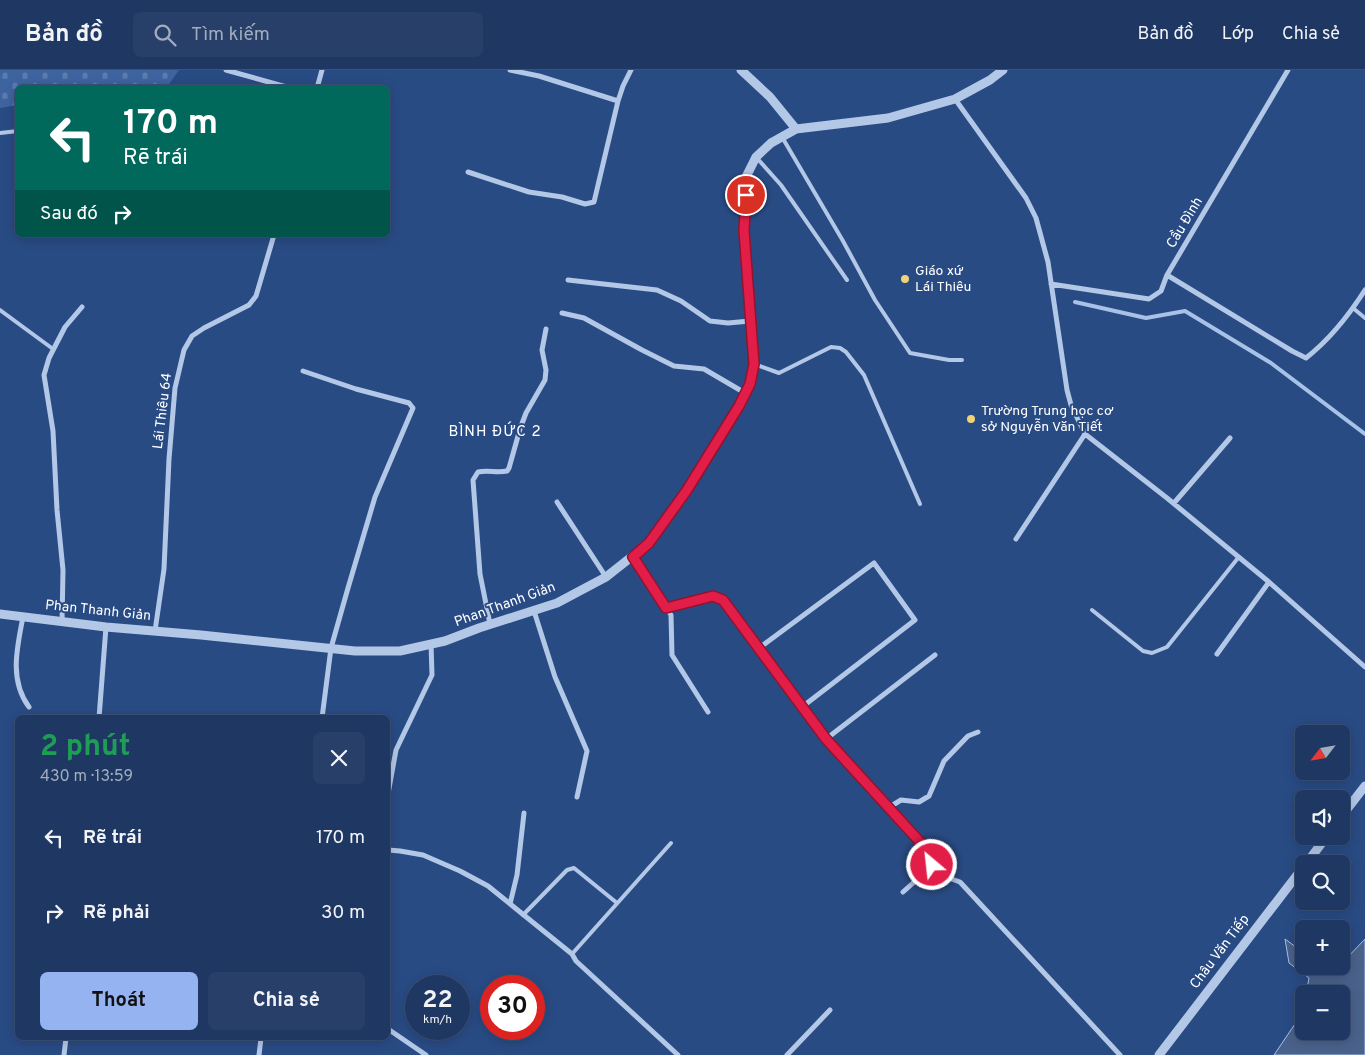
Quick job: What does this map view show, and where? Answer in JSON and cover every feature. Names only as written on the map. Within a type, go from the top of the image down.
[{"type":"street","points":[[226,70],[279,85]]},
{"type":"street","points":[[318,85],[322,70]]},
{"type":"street","points":[[510,70],[539,76],[618,101]]},
{"type":"street","points":[[468,172],[529,192],[562,197],[585,204],[594,202],[618,101],[631,70]]},
{"type":"street","points":[[740,70],[770,97],[796,128]]},
{"type":"street","name":"Phan Thanh Giản","points":[[0,614],[106,627],[355,651],[400,651],[445,641],[490,624],[557,603],[606,577],[649,543],[687,490],[750,384],[754,364],[744,231],[746,177],[756,157],[771,143],[796,128],[888,118],[955,99],[990,80],[1003,70]]},
{"type":"street","name":"Cầu Đình","points":[[1051,284],[1149,299],[1161,291],[1167,275],[1288,70]]},
{"type":"street","points":[[955,99],[1026,198],[1036,218],[1048,262],[1067,390],[1071,405],[1085,434],[1269,582],[1365,667]]},
{"type":"street","name":"Lái Thiêu 64","points":[[155,631],[164,570],[169,459],[175,388],[184,350],[192,336],[249,305],[256,296],[273,237]]},
{"type":"street","points":[[1167,275],[1306,358],[1318,349],[1354,308],[1365,290]]},
{"type":"street","points":[[568,280],[657,290],[681,301],[710,321],[728,323],[750,321]]},
{"type":"street","points":[[62,622],[63,570],[57,510],[53,431],[44,374],[65,328],[82,306]]},
{"type":"street","points":[[562,313],[584,318],[674,366],[704,369],[745,393]]},
{"type":"street","points":[[490,624],[480,574],[473,480],[478,472],[503,472],[509,468],[515,443],[526,413],[545,380],[546,370],[542,350],[546,329]]},
{"type":"street","points":[[303,371],[356,389],[409,403],[413,408],[376,497],[331,648],[322,715]]},
{"type":"street","points":[[1016,539],[1085,434]]},
{"type":"street","points":[[1174,504],[1230,438]]},
{"type":"street","points":[[557,502],[606,577]]},
{"type":"street","points":[[633,557],[671,615],[672,655],[708,712]]},
{"type":"street","points":[[759,648],[874,563],[915,620],[802,707]]},
{"type":"street","points":[[1217,654],[1269,582]]},
{"type":"street","points":[[666,608],[713,596],[723,600],[826,739],[931,854],[932,865],[943,876],[960,882],[1120,1055]]},
{"type":"street","points":[[534,611],[555,677],[587,751],[577,798]]},
{"type":"street","points":[[23,617],[17,645],[16,672],[20,692],[29,707]]},
{"type":"street","points":[[99,715],[106,627]]},
{"type":"street","points":[[390,783],[396,750],[432,675],[431,644]]},
{"type":"street","points":[[826,739],[935,655]]},
{"type":"street","points":[[888,808],[901,800],[919,802],[929,796],[944,761],[968,736],[978,732]]},
{"type":"street","points":[[1350,805],[1365,786]]},
{"type":"street","points":[[510,904],[517,875],[524,813]]},
{"type":"street","name":"Châu Văn Tiếp","points":[[1313,855],[1320,845]]},
{"type":"street","points":[[390,850],[423,855],[488,886],[572,954],[576,961],[678,1055]]},
{"type":"street","points":[[903,892],[932,865]]},
{"type":"street","name":"Châu Văn Tiếp","points":[[1159,1055],[1295,878]]},
{"type":"street","points":[[787,1055],[830,1010]]},
{"type":"street","points":[[390,1030],[426,1055]]},
{"type":"street","points":[[64,1055],[66,1040]]},
{"type":"street","points":[[259,1055],[261,1040]]},
{"type":"lane","points":[[0,133],[15,131]]},
{"type":"lane","points":[[781,136],[843,241],[875,300],[910,353],[949,360],[962,360]]},
{"type":"lane","points":[[756,157],[781,185],[846,280]]},
{"type":"lane","points":[[1354,308],[1365,318]]},
{"type":"lane","points":[[0,310],[54,349]]},
{"type":"lane","points":[[754,364],[779,373],[831,347],[840,348],[846,352],[864,375],[920,504]]},
{"type":"lane","points":[[1092,610],[1143,651],[1152,653],[1167,646],[1238,558]]},
{"type":"lane","points":[[572,954],[671,842]]},
{"type":"lane","points":[[523,915],[567,870],[574,868],[616,903]]},
{"type":"green space","points":[[0,70],[179,70],[168,85],[15,85],[15,105],[0,108]]},
{"type":"shaded area","points":[[1285,939],[1295,946],[1295,968],[1289,963]]},
{"type":"shaded area","points":[[1365,939],[1365,1055],[1274,1055],[1295,1024],[1295,1040],[1350,1040],[1350,985],[1308,985],[1309,978],[1305,975],[1350,975],[1350,955]]},
{"type":"waterway","points":[[1075,302],[1146,318],[1185,311],[1271,363],[1365,434]]},
{"type":"place","name":"Giáo xứ Lái Thiêu","points":[[905,279]]},
{"type":"place","name":"Trường Trung học cơ sở Nguyễn Văn Tiết","points":[[971,419]]},
{"type":"district","name":"BÌNH ĐỨC 2","points":[[495,432]]},
{"type":"route","points":[[746,195],[744,231],[754,364],[750,384],[739,406],[687,490],[649,543],[633,557],[666,608],[713,596],[723,600],[826,739],[931,854],[932,865]]}]
